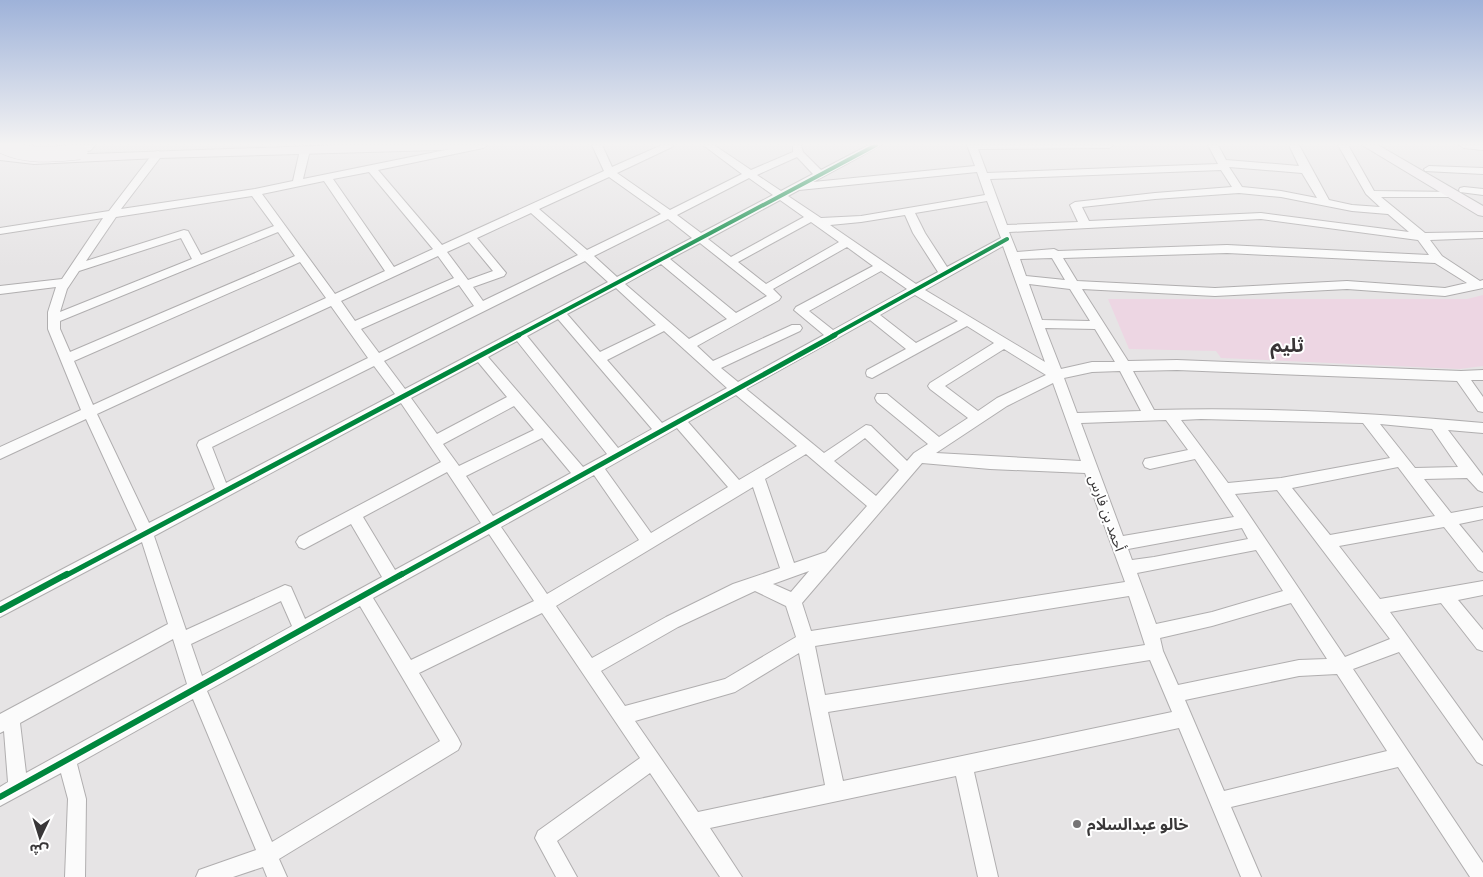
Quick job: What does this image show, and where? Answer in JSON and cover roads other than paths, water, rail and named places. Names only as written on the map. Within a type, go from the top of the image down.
[{"type":"main road","points":[[1446,186],[1483,201]]},
{"type":"main road","points":[[1450,186],[1483,212]]},
{"type":"street","points":[[134,186],[61,289],[54,318],[54,330],[89,412],[146,532],[197,688],[277,877]]},
{"type":"street","points":[[0,232],[287,186]]},
{"type":"street","points":[[332,186],[392,272]]},
{"type":"street","points":[[386,186],[440,250],[481,308]]},
{"type":"street","points":[[0,453],[579,186]]},
{"type":"street","points":[[629,186],[669,214],[775,297],[687,346]]},
{"type":"street","points":[[223,492],[204,445],[726,186]]},
{"type":"street","points":[[767,186],[916,290],[1057,376]]},
{"type":"street","points":[[0,610],[797,186]]},
{"type":"street","points":[[793,188],[817,186]]},
{"type":"street","name":"أحمد بن فارس","points":[[988,186],[1073,418],[1155,651],[1251,877]]},
{"type":"street","points":[[1237,186],[1239,190]]},
{"type":"street","points":[[1316,186],[1326,203]]},
{"type":"street","points":[[1366,186],[1371,194],[1422,237],[1438,259],[1480,285]]},
{"type":"street","points":[[1086,226],[1075,205],[1155,196],[1239,190],[1281,194],[1326,203],[1391,211]]},
{"type":"street","points":[[255,192],[403,396],[732,877]]},
{"type":"street","points":[[1371,194],[1483,192]]},
{"type":"street","points":[[730,262],[814,219],[861,219],[992,197]]},
{"type":"street","points":[[532,208],[711,367],[877,505]]},
{"type":"street","points":[[909,211],[919,233],[945,274]]},
{"type":"street","points":[[0,798],[872,315],[945,274],[1005,234],[1086,226],[1261,216],[1422,237],[1483,235]]},
{"type":"street","points":[[54,318],[280,227]]},
{"type":"street","points":[[76,268],[184,234],[198,260]]},
{"type":"street","points":[[353,327],[463,282],[500,273],[470,236]]},
{"type":"street","points":[[765,289],[847,242]]},
{"type":"street","points":[[1014,256],[1054,253],[1227,249],[1438,259]]},
{"type":"street","points":[[1054,253],[1124,366],[1150,415]]},
{"type":"street","points":[[67,359],[302,257]]},
{"type":"street","points":[[661,258],[735,319]]},
{"type":"street","points":[[833,336],[800,310],[882,266]]},
{"type":"street","points":[[1022,280],[1073,285],[1215,292],[1347,285],[1445,292],[1480,285]]},
{"type":"street","points":[[0,290],[66,282]]},
{"type":"street","points":[[559,312],[661,431]]},
{"type":"street","points":[[872,315],[915,350]]},
{"type":"street","points":[[872,373],[967,321]]},
{"type":"street","points":[[1039,324],[1099,326]]},
{"type":"street","points":[[597,358],[664,326]]},
{"type":"street","points":[[711,367],[796,328]]},
{"type":"street","points":[[518,334],[617,456]]},
{"type":"street","points":[[978,418],[935,386],[1003,343]]},
{"type":"street","points":[[479,355],[581,476]]},
{"type":"street","points":[[793,601],[919,456],[1002,402],[1057,376],[1092,367],[1177,365],[1461,376],[1483,374]]},
{"type":"street","points":[[1461,376],[1483,407]]},
{"type":"street","points":[[434,442],[516,398]]},
{"type":"street","points":[[882,398],[938,444]]},
{"type":"street","points":[[1073,418],[1201,414],[1367,418],[1483,428]]},
{"type":"street","points":[[1170,415],[1224,489],[1481,877]]},
{"type":"street","points":[[1367,418],[1483,565]]},
{"type":"street","points":[[679,421],[738,489]]},
{"type":"street","points":[[1436,424],[1470,472],[1483,486]]},
{"type":"street","points":[[823,460],[866,430],[908,470]]},
{"type":"street","points":[[304,542],[354,515],[453,469],[544,432]]},
{"type":"street","points":[[408,670],[546,604],[807,447]]},
{"type":"street","points":[[1150,462],[1198,453]]},
{"type":"street","points":[[919,456],[990,463],[1090,467]]},
{"type":"street","points":[[1224,489],[1281,484],[1402,461]]},
{"type":"street","points":[[596,467],[649,542]]},
{"type":"street","points":[[1413,474],[1470,472]]},
{"type":"street","points":[[757,477],[789,571]]},
{"type":"street","points":[[1281,484],[1376,607],[1483,756]]},
{"type":"street","points":[[1327,542],[1483,513]]},
{"type":"street","points":[[354,515],[392,580]]},
{"type":"street","points":[[1118,544],[1245,521]]},
{"type":"street","points":[[1126,566],[1154,564],[1259,543]]},
{"type":"street","points":[[589,669],[672,622],[739,589],[832,556]]},
{"type":"street","points":[[755,583],[793,601],[806,640],[817,705],[836,792]]},
{"type":"street","points":[[622,716],[729,686],[806,640],[1134,588]]},
{"type":"street","points":[[1376,607],[1483,588]]},
{"type":"street","points":[[18,788],[6,721],[179,634],[285,592],[302,630]]},
{"type":"street","points":[[1150,633],[1212,619],[1294,595]]},
{"type":"street","points":[[1445,595],[1483,643]]},
{"type":"street","points":[[206,877],[268,855],[452,744],[363,596]]},
{"type":"street","points":[[1174,694],[1299,668],[1341,666],[1402,643]]},
{"type":"street","points":[[817,705],[1155,651]]},
{"type":"street","points":[[694,822],[1185,718]]},
{"type":"street","points":[[1219,800],[1401,757]]},
{"type":"street","points":[[567,877],[545,838],[652,760]]},
{"type":"street","points":[[66,761],[77,798],[75,877]]},
{"type":"street","points":[[963,765],[988,877]]},
{"type":"place","name":"خالو عبدالسلام","points":[[1077,824]]},
{"type":"district","name":"ثليم","points":[[1287,345]]}]
